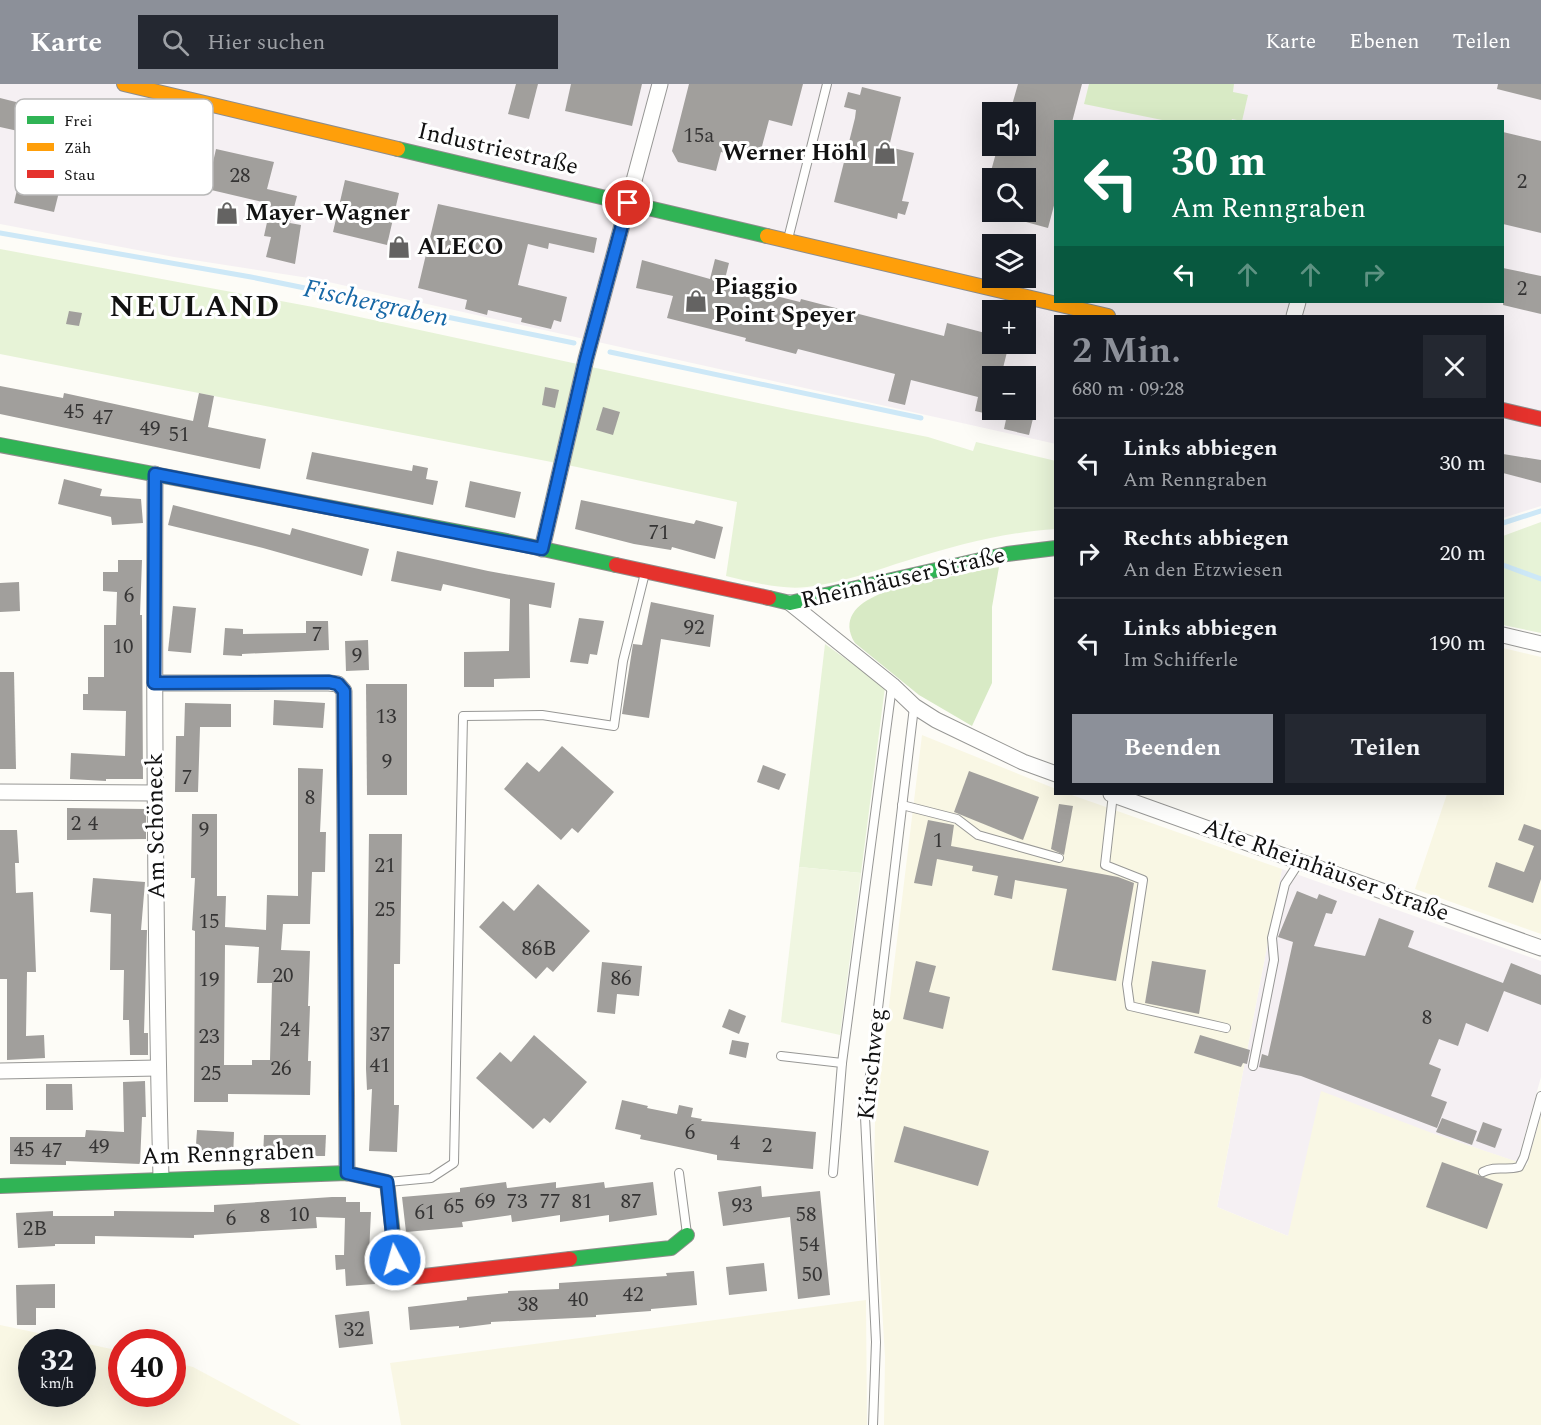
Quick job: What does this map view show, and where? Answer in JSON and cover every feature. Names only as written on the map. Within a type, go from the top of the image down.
[{"type":"street","name":"Industriestraße","points":[[124,84],[188,99]]},
{"type":"street","points":[[542,549],[586,359],[660,84]]},
{"type":"street","name":"Industriestraße","points":[[213,105],[1104,315]]},
{"type":"street","points":[[1504,410],[1541,419]]},
{"type":"street","name":"Rheinhäuser Straße","points":[[0,445],[542,549],[790,603],[1006,554],[1054,548]]},
{"type":"street","name":"Am Schöneck","points":[[155,474],[154,683],[161,1178]]},
{"type":"street","points":[[790,603],[892,685],[914,706],[968,737],[1054,773]]},
{"type":"street","points":[[1504,635],[1541,644]]},
{"type":"street","points":[[154,683],[329,682],[338,684],[344,691],[347,1173]]},
{"type":"street","points":[[0,792],[156,792]]},
{"type":"street","name":"Alte Rheinhäuser Straße","points":[[1115,795],[1541,948]]},
{"type":"street","points":[[0,1071],[158,1068]]},
{"type":"street","name":"Am Renngraben","points":[[0,1186],[161,1178],[347,1173],[387,1182]]},
{"type":"street","points":[[387,1182],[398,1279],[671,1248],[687,1235]]},
{"type":"lane","points":[[788,241],[827,84]]},
{"type":"lane","points":[[387,1182],[431,1178],[454,1163],[463,716],[542,716],[614,726],[622,660],[645,572]]},
{"type":"lane","points":[[833,1173],[842,1063],[892,685]]},
{"type":"lane","name":"Kirschweg","points":[[873,1425],[876,1342],[865,1117],[914,706]]},
{"type":"lane","points":[[1112,795],[1106,865],[1143,880],[1127,984],[1130,1006],[1226,1028]]},
{"type":"lane","points":[[902,805],[957,819],[978,835],[1059,858]]},
{"type":"lane","points":[[1252,1066],[1274,960],[1272,938],[1286,884],[1300,861]]},
{"type":"lane","points":[[781,1056],[842,1063]]},
{"type":"lane","points":[[1483,1172],[1492,1167],[1509,1170],[1519,1167],[1524,1157],[1541,1096]]},
{"type":"lane","points":[[679,1173],[687,1235]]},
{"type":"shaded area","points":[[0,84],[1541,84],[1541,506],[1504,518],[1504,315],[1054,315],[1054,444],[315,279],[174,257],[0,224]]},
{"type":"shaded area","points":[[1504,648],[1541,657],[1541,934],[1415,889],[1447,795],[1504,795]]},
{"type":"shaded area","points":[[922,735],[1054,788],[1054,795],[1072,795],[1282,869],[1217,1207],[1288,1236],[1321,1091],[1432,1133],[1527,1165],[1541,1115],[1541,1425],[884,1425],[885,1357],[874,1173],[875,1121]]},
{"type":"shaded area","points":[[1282,869],[1541,961],[1541,1077],[1517,1162],[1432,1133],[1288,1236],[1217,1207]]},
{"type":"shaded area","points":[[866,1300],[867,1425],[401,1425],[390,1363]]},
{"type":"shaded area","points":[[0,1325],[19,1329],[18,1407],[96,1407],[96,1346],[108,1348],[108,1407],[186,1407],[186,1365],[301,1425],[0,1425]]},
{"type":"green space","points":[[1089,84],[1234,84],[1233,92],[1248,95],[1242,120],[1162,120],[1084,104]]},
{"type":"green space","points":[[0,249],[313,307],[791,410],[928,437],[973,451],[976,442],[1054,461],[1054,529],[982,540],[820,585],[797,588],[756,583],[726,576],[737,502],[577,467],[0,354]]},
{"type":"green space","points":[[1541,522],[1541,633],[1504,625],[1504,536]]},
{"type":"green space","points":[[999,567],[992,607],[992,683],[972,726],[919,695],[855,643],[850,627],[853,614],[863,603],[878,595],[896,588]]},
{"type":"green space","points":[[825,644],[885,687],[861,873],[799,867]]},
{"type":"green space","points":[[799,867],[861,873],[840,1035],[781,1022]]},
{"type":"building","points":[[516,84],[538,84],[529,119],[508,114]]},
{"type":"building","points":[[571,84],[642,84],[632,126],[565,111]]},
{"type":"building","points":[[689,84],[803,84],[792,126],[769,120],[758,161],[721,152],[716,171],[678,162],[672,151]]},
{"type":"building","points":[[1018,84],[1082,84],[1073,120],[1054,120],[1054,206],[1048,228],[1026,222],[1036,222],[1036,168],[992,168],[995,156],[1036,156],[1036,102],[1013,102]]},
{"type":"building","points":[[1498,84],[1541,84],[1541,100],[1497,89]]},
{"type":"building","points":[[862,87],[901,97],[889,147],[914,153],[902,201],[909,202],[905,215],[898,213],[897,219],[834,202],[856,110],[844,107],[848,92],[860,95]]},
{"type":"building","points":[[0,98],[15,102],[15,130],[0,127]]},
{"type":"building","points":[[1504,132],[1541,141],[1541,233],[1504,224]]},
{"type":"building","points":[[216,149],[274,162],[267,189],[297,196],[290,223],[301,225],[295,264],[266,257],[271,237],[264,236],[271,204],[213,190],[213,162]]},
{"type":"building","points":[[345,180],[399,193],[387,245],[333,232]]},
{"type":"building","points":[[16,195],[58,195],[54,212],[14,203]]},
{"type":"building","points":[[438,204],[597,238],[594,253],[549,243],[548,249],[528,244],[518,285],[567,297],[561,322],[554,320],[551,329],[521,322],[522,318],[488,310],[487,315],[465,309],[467,300],[418,288]]},
{"type":"building","points":[[715,259],[729,263],[724,283],[800,302],[801,299],[944,336],[947,323],[982,332],[982,354],[1006,354],[1004,366],[982,366],[982,413],[975,411],[978,397],[911,380],[905,405],[888,401],[895,374],[798,349],[796,354],[745,341],[746,338],[667,318],[673,296],[636,288],[642,260],[710,279]]},
{"type":"building","points":[[1504,268],[1541,276],[1541,314],[1503,305]]},
{"type":"building","points":[[69,311],[82,313],[79,326],[66,324]]},
{"type":"building","points":[[0,386],[63,398],[64,393],[193,421],[199,393],[214,396],[208,427],[266,439],[260,469],[0,414]]},
{"type":"building","points":[[545,387],[559,390],[555,408],[542,405]]},
{"type":"building","points":[[603,407],[620,412],[613,435],[596,430]]},
{"type":"building","points":[[1006,420],[1033,420],[1029,435],[1004,429]]},
{"type":"building","points":[[312,452],[412,471],[413,465],[428,468],[426,479],[438,481],[433,505],[306,479]]},
{"type":"building","points":[[1504,454],[1541,460],[1541,483],[1504,473]]},
{"type":"building","points":[[64,479],[102,489],[100,496],[141,499],[143,523],[112,525],[111,517],[58,504]]},
{"type":"building","points":[[470,481],[521,492],[515,518],[465,507]]},
{"type":"building","points":[[581,500],[694,524],[696,520],[723,527],[715,559],[672,547],[671,550],[634,544],[575,529]]},
{"type":"building","points":[[173,505],[290,535],[292,528],[369,549],[362,576],[263,548],[168,525]]},
{"type":"building","points":[[397,551],[555,583],[551,608],[529,604],[530,678],[494,679],[494,687],[464,687],[464,652],[509,651],[510,599],[443,584],[441,591],[391,581]]},
{"type":"building","points":[[118,560],[142,560],[140,615],[142,615],[143,779],[106,779],[106,781],[70,779],[71,753],[125,756],[126,711],[83,710],[83,694],[88,694],[88,677],[104,677],[104,625],[116,625],[117,592],[103,591],[103,572],[118,572]]},
{"type":"building","points":[[19,582],[20,611],[0,612],[0,583]]},
{"type":"building","points":[[651,602],[714,615],[710,647],[661,639],[649,718],[622,714],[633,644],[642,645]]},
{"type":"building","points":[[173,606],[196,608],[191,653],[168,651]]},
{"type":"building","points":[[579,618],[604,621],[597,655],[590,654],[588,664],[570,662]]},
{"type":"building","points":[[306,621],[328,621],[329,650],[242,654],[242,656],[223,655],[225,628],[243,629],[243,634],[306,633]]},
{"type":"building","points":[[368,640],[369,670],[346,671],[345,641]]},
{"type":"building","points":[[0,672],[14,672],[16,769],[0,769]]},
{"type":"building","points":[[366,684],[407,684],[407,795],[367,795]]},
{"type":"building","points":[[274,700],[325,703],[323,728],[273,725]]},
{"type":"building","points":[[185,703],[231,704],[231,727],[200,727],[198,792],[175,792],[176,736],[184,736]]},
{"type":"building","points":[[562,746],[614,792],[578,833],[572,828],[561,840],[504,789],[527,762],[539,772]]},
{"type":"building","points":[[763,765],[786,774],[779,790],[757,782]]},
{"type":"building","points":[[298,768],[323,769],[320,832],[326,832],[325,872],[312,872],[310,924],[283,924],[281,950],[310,951],[308,1061],[311,1061],[310,1095],[228,1094],[228,1102],[194,1102],[195,931],[192,930],[195,878],[191,878],[192,814],[217,814],[217,896],[226,896],[225,927],[266,930],[267,895],[298,896]],"holes":[[[225,945],[259,947],[257,983],[272,983],[270,1060],[252,1060],[252,1065],[224,1065]]]},
{"type":"building","points":[[969,771],[1039,797],[1023,840],[954,812]]},
{"type":"building","points":[[1059,804],[1073,806],[1064,855],[1051,849]]},
{"type":"building","points":[[67,808],[146,809],[146,839],[67,840]]},
{"type":"building","points":[[928,820],[954,825],[951,846],[1118,877],[1134,883],[1116,981],[1052,970],[1067,889],[1015,880],[1012,899],[994,895],[998,876],[972,871],[973,866],[937,859],[932,886],[914,883]]},
{"type":"building","points":[[1524,824],[1541,830],[1541,879],[1533,903],[1488,887],[1496,862],[1524,872],[1534,846],[1518,840]]},
{"type":"building","points":[[0,830],[17,830],[19,863],[15,863],[16,893],[33,892],[36,972],[27,972],[26,1036],[44,1035],[45,1058],[7,1060],[7,979],[0,979]]},
{"type":"building","points":[[369,834],[402,834],[400,964],[394,964],[394,1105],[399,1105],[397,1152],[369,1151],[372,1089],[367,1090],[366,1069]]},
{"type":"building","points":[[93,878],[145,882],[141,930],[147,930],[144,1033],[148,1033],[148,1055],[130,1055],[129,1020],[123,1020],[124,970],[110,970],[111,914],[90,912]]},
{"type":"building","points":[[538,884],[590,931],[553,972],[547,967],[536,979],[479,927],[503,901],[514,911]]},
{"type":"building","points":[[1297,891],[1317,899],[1319,894],[1337,901],[1332,914],[1326,913],[1314,946],[1365,956],[1379,918],[1414,931],[1408,947],[1503,983],[1511,963],[1541,975],[1541,1005],[1504,991],[1488,1032],[1466,1023],[1458,1046],[1439,1039],[1429,1064],[1441,1069],[1431,1096],[1447,1102],[1437,1128],[1301,1076],[1259,1067],[1262,1054],[1268,1056],[1293,942],[1278,937]]},
{"type":"building","points":[[916,961],[936,966],[929,992],[950,997],[943,1029],[903,1019]]},
{"type":"building","points":[[1152,961],[1206,970],[1199,1014],[1145,1003]]},
{"type":"building","points":[[602,962],[642,966],[639,996],[617,994],[615,1014],[597,1012]]},
{"type":"building","points":[[729,1009],[746,1016],[739,1034],[722,1027]]},
{"type":"building","points":[[534,1035],[587,1082],[550,1123],[544,1118],[533,1129],[476,1078],[500,1052],[511,1062]]},
{"type":"building","points":[[1200,1035],[1250,1050],[1247,1064],[1243,1063],[1241,1067],[1194,1053]]},
{"type":"building","points":[[732,1040],[749,1043],[746,1058],[729,1054]]},
{"type":"building","points":[[145,1081],[146,1117],[142,1117],[140,1164],[66,1161],[66,1165],[10,1164],[10,1137],[85,1137],[86,1130],[124,1132],[123,1082]]},
{"type":"building","points":[[46,1084],[72,1084],[73,1110],[46,1110]]},
{"type":"building","points":[[622,1100],[677,1114],[679,1105],[693,1108],[691,1117],[702,1119],[701,1121],[816,1132],[813,1169],[717,1160],[717,1155],[640,1139],[641,1135],[615,1129]]},
{"type":"building","points":[[1442,1118],[1477,1131],[1472,1145],[1436,1132]]},
{"type":"building","points":[[1483,1122],[1502,1129],[1495,1148],[1476,1141]]},
{"type":"building","points":[[904,1126],[989,1151],[978,1186],[894,1162]]},
{"type":"building","points":[[197,1130],[234,1132],[233,1160],[195,1159]]},
{"type":"building","points":[[264,1135],[326,1135],[325,1156],[263,1156]]},
{"type":"building","points":[[1442,1162],[1503,1184],[1487,1229],[1426,1207]]},
{"type":"building","points":[[506,1182],[507,1188],[556,1182],[556,1188],[604,1182],[605,1188],[653,1182],[657,1215],[609,1222],[609,1215],[560,1222],[560,1215],[512,1222],[511,1215],[462,1222],[463,1227],[406,1232],[402,1197],[460,1192],[460,1188]]},
{"type":"building","points":[[761,1186],[762,1197],[820,1191],[830,1295],[798,1299],[790,1217],[723,1226],[718,1192]]},
{"type":"building","points":[[346,1197],[346,1202],[360,1202],[360,1212],[371,1212],[369,1253],[373,1253],[375,1284],[346,1286],[345,1269],[336,1270],[335,1255],[344,1255],[345,1218],[316,1217],[317,1228],[194,1235],[194,1238],[95,1236],[95,1244],[55,1244],[55,1246],[18,1248],[16,1213],[53,1211],[53,1216],[114,1216],[114,1211],[214,1212],[214,1205]]},
{"type":"building","points":[[764,1263],[767,1291],[729,1295],[726,1267]]},
{"type":"building","points":[[694,1271],[697,1305],[596,1315],[596,1317],[491,1322],[491,1324],[459,1328],[459,1326],[410,1330],[408,1307],[467,1300],[467,1297],[508,1293],[508,1291],[559,1289],[559,1283],[667,1276],[666,1273]]},
{"type":"building","points":[[55,1284],[55,1308],[36,1308],[36,1325],[17,1325],[16,1285]]},
{"type":"building","points":[[369,1311],[373,1344],[339,1348],[335,1315]]},
{"type":"waterway","name":"Fischergraben","points":[[0,233],[251,277],[574,343]]},
{"type":"waterway","name":"Fischergraben","points":[[610,352],[921,418]]},
{"type":"waterway","points":[[1504,523],[1541,511]]},
{"type":"waterway","name":"Fischergraben","points":[[1504,565],[1541,579]]},
{"type":"traffic: fast","points":[[398,149],[767,236]]},
{"type":"traffic: fast","points":[[0,445],[502,540],[616,565]]},
{"type":"traffic: fast","points":[[769,598],[790,603],[1007,554],[1054,548]]},
{"type":"traffic: fast","points":[[0,1186],[347,1173],[387,1182],[394,1244]]},
{"type":"traffic: fast","points":[[570,1259],[671,1248],[687,1235]]},
{"type":"traffic: slow","points":[[124,84],[187,99]]},
{"type":"traffic: slow","points":[[213,105],[398,149]]},
{"type":"traffic: slow","points":[[767,236],[1104,315]]},
{"type":"traffic: jam","points":[[1504,410],[1541,419]]},
{"type":"traffic: jam","points":[[616,565],[769,598]]},
{"type":"traffic: jam","points":[[394,1244],[398,1279],[570,1259]]},
{"type":"place","name":"Werner Höhl","points":[[885,153]]},
{"type":"place","name":"Mayer-Wagner","points":[[227,213]]},
{"type":"place","name":"ALECO","points":[[399,247]]},
{"type":"place","name":"Piaggio Point Speyer","points":[[696,301]]},
{"type":"district","name":"NEULAND","points":[[195,307]]},
{"type":"route","points":[[395,1260],[387,1182],[347,1173],[344,691],[338,684],[329,682],[154,683],[155,474],[542,549],[586,359],[628,203]]}]
